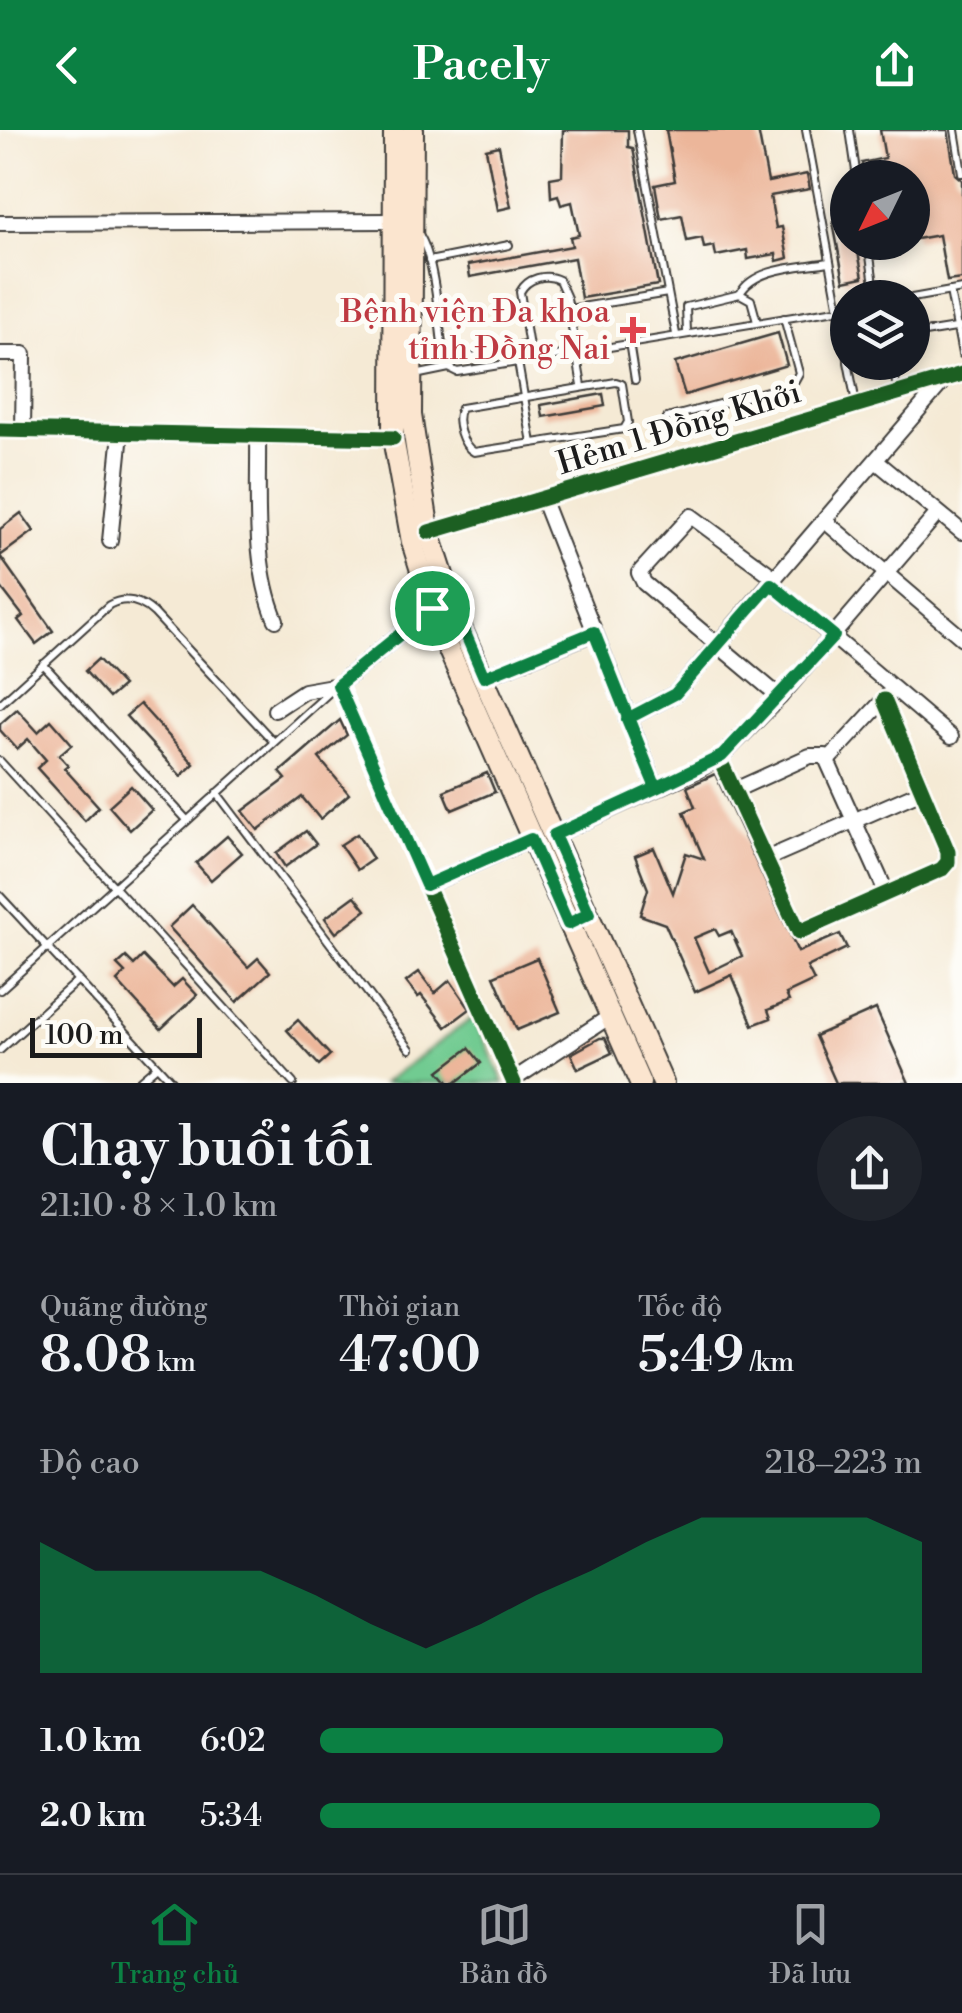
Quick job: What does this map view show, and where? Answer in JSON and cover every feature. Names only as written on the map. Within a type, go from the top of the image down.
[{"type":"main road","points":[[394,130],[393,438],[412,542],[484,677],[663,1083]]},
{"type":"main road","points":[[414,130],[414,445],[442,604],[531,839],[640,1083]]},
{"type":"main road","points":[[568,924],[589,914]]},
{"type":"street","points":[[0,222],[392,221]]},
{"type":"street","points":[[0,354],[24,354],[23,431]]},
{"type":"street","name":"Hẻm 1 Đồng Khởi","points":[[429,532],[962,374]]},
{"type":"street","points":[[627,719],[667,700],[718,646],[946,378]]},
{"type":"street","points":[[0,430],[393,438]]},
{"type":"street","points":[[110,540],[122,433]]},
{"type":"street","points":[[258,436],[259,526],[266,583],[276,620]]},
{"type":"street","points":[[876,461],[962,532]]},
{"type":"street","points":[[542,498],[656,788]]},
{"type":"street","points":[[554,835],[719,758],[780,697],[938,512]]},
{"type":"street","points":[[780,697],[644,583],[639,573],[691,516],[773,581],[951,738]]},
{"type":"street","points":[[825,521],[962,638]]},
{"type":"street","points":[[275,710],[304,691],[338,685],[442,604]]},
{"type":"street","points":[[484,677],[594,632]]},
{"type":"street","points":[[338,685],[513,1082],[610,1017]]},
{"type":"street","points":[[828,760],[895,688]]},
{"type":"street","points":[[719,758],[799,932],[942,870],[948,862],[948,852],[884,700]]},
{"type":"street","points":[[735,790],[810,756],[822,755],[828,760],[887,894]]},
{"type":"street","points":[[766,860],[922,790]]},
{"type":"street","points":[[426,885],[531,839]]},
{"type":"lane","points":[[637,130],[676,334]]},
{"type":"lane","points":[[806,130],[832,280]]},
{"type":"lane","points":[[850,130],[854,160]]},
{"type":"lane","points":[[955,130],[962,173]]},
{"type":"lane","points":[[413,226],[425,242],[447,368]]},
{"type":"lane","points":[[429,261],[509,245]]},
{"type":"lane","points":[[740,294],[744,286],[760,276],[829,262]]},
{"type":"lane","points":[[531,360],[519,297],[525,284],[550,276],[562,285],[570,309],[582,386]]},
{"type":"lane","points":[[930,295],[962,289]]},
{"type":"lane","points":[[950,291],[962,354]]},
{"type":"lane","points":[[570,309],[668,293]]},
{"type":"lane","points":[[687,332],[686,307],[740,294],[749,297],[757,322]]},
{"type":"lane","points":[[412,375],[447,368],[458,372],[830,311]]},
{"type":"lane","points":[[667,418],[793,384],[799,373],[784,318]]},
{"type":"lane","points":[[930,332],[959,327]]},
{"type":"lane","points":[[629,342],[635,380]]},
{"type":"lane","points":[[447,368],[455,360],[528,344]]},
{"type":"lane","points":[[518,362],[532,444]]},
{"type":"lane","points":[[852,380],[856,403]]},
{"type":"lane","points":[[896,380],[897,392]]},
{"type":"lane","points":[[622,384],[628,426],[624,430],[532,444],[470,450],[462,436],[458,414],[466,406],[582,386],[622,384]]},
{"type":"lane","points":[[0,704],[109,605],[121,600],[134,601],[154,612],[273,742]]},
{"type":"lane","points":[[44,664],[187,820]]},
{"type":"lane","points":[[0,990],[338,685]]},
{"type":"lane","points":[[0,761],[293,1083]]},
{"type":"lane","points":[[216,793],[410,1049]]},
{"type":"lane","points":[[0,896],[172,1083]]},
{"type":"lane","points":[[0,1050],[78,980]]},
{"type":"lane","points":[[138,1083],[157,1066]]},
{"type":"green space","points":[[474,1017],[504,1083],[383,1083]]},
{"type":"building","points":[[563,130],[628,130],[628,147],[633,148],[658,285],[581,298],[574,258],[470,277],[468,265],[572,246],[570,237],[579,235],[572,202],[561,205],[558,195],[551,197],[550,178],[562,176]]},
{"type":"building","points":[[666,130],[758,130],[768,182],[807,174],[810,189],[770,196],[776,228],[782,227],[788,258],[777,261],[776,254],[748,259],[747,250],[716,256],[714,246],[704,248],[702,238],[687,241],[682,215],[661,219],[655,185],[675,181]]},
{"type":"building","points":[[880,130],[948,130],[955,174],[962,180],[962,279],[947,281],[939,235],[930,237],[930,160],[876,160],[885,158]]},
{"type":"building","points":[[499,146],[511,207],[498,210],[486,149]]},
{"type":"building","points":[[840,260],[860,260],[863,277],[844,280]]},
{"type":"building","points":[[778,333],[787,365],[685,395],[675,363]]},
{"type":"building","points":[[603,394],[605,406],[543,417],[541,405]]},
{"type":"building","points":[[21,513],[34,531],[0,556],[0,529]]},
{"type":"building","points":[[0,556],[53,631],[36,644],[18,620],[23,616],[0,586]]},
{"type":"building","points":[[98,659],[123,686],[109,698],[85,671]]},
{"type":"building","points":[[140,704],[194,764],[181,776],[126,716]]},
{"type":"building","points":[[17,709],[38,732],[51,720],[72,744],[59,755],[68,765],[64,768],[99,807],[85,821],[37,768],[46,760],[28,739],[17,749],[0,730],[0,724]]},
{"type":"building","points":[[340,720],[347,735],[319,758],[349,794],[320,819],[302,797],[258,830],[243,811],[286,779],[280,772]]},
{"type":"building","points":[[487,773],[495,792],[452,810],[444,791]]},
{"type":"building","points":[[715,774],[798,952],[840,934],[847,948],[807,967],[814,981],[786,994],[789,1001],[768,1010],[771,1018],[753,1025],[732,975],[695,992],[665,924],[640,915],[648,889],[635,856],[654,848],[673,893],[686,853],[704,859],[684,812],[695,807],[687,787]],"holes":[[[715,929],[719,936],[731,931],[742,956],[709,972],[694,938]]]},
{"type":"building","points":[[131,786],[152,810],[130,830],[109,806]]},
{"type":"building","points":[[306,831],[316,844],[285,867],[276,853]]},
{"type":"building","points":[[357,834],[373,859],[357,870],[340,845]]},
{"type":"building","points":[[227,836],[242,853],[211,880],[196,863]]},
{"type":"building","points":[[355,896],[366,910],[336,933],[325,918]]},
{"type":"building","points":[[192,905],[248,967],[258,958],[270,972],[237,1002],[169,927]]},
{"type":"building","points":[[143,956],[173,987],[182,979],[197,995],[161,1029],[117,981],[125,973],[117,965],[126,957],[134,965]]},
{"type":"building","points":[[537,958],[560,1012],[517,1030],[494,976]]},
{"type":"building","points":[[419,972],[435,993],[450,980],[470,1009],[446,1027],[406,982]]},
{"type":"building","points":[[876,1009],[909,1083],[836,1083],[815,1036]]},
{"type":"building","points":[[298,1020],[330,1055],[319,1065],[287,1030]]},
{"type":"building","points":[[605,1038],[612,1053],[578,1069],[571,1054]]},
{"type":"building","points":[[469,1048],[481,1063],[455,1083],[449,1083],[439,1071]]},
{"type":"cycle path","points":[[429,532],[962,374]]},
{"type":"cycle path","points":[[0,430],[393,438]]},
{"type":"cycle path","points":[[338,685],[514,1083]]},
{"type":"cycle path","points":[[719,758],[799,932],[942,869],[948,862],[948,852],[884,700]]},
{"type":"place","name":"Bệnh viện Đa khoa tỉnh Đồng Nai","points":[[633,330]]},
{"type":"route","points":[[432,608],[338,685],[426,885],[531,839],[568,924],[589,914],[554,835],[656,788],[627,719],[675,694],[771,584],[834,636],[722,756],[656,788],[627,719],[594,632],[484,677],[451,600],[432,608]]}]
